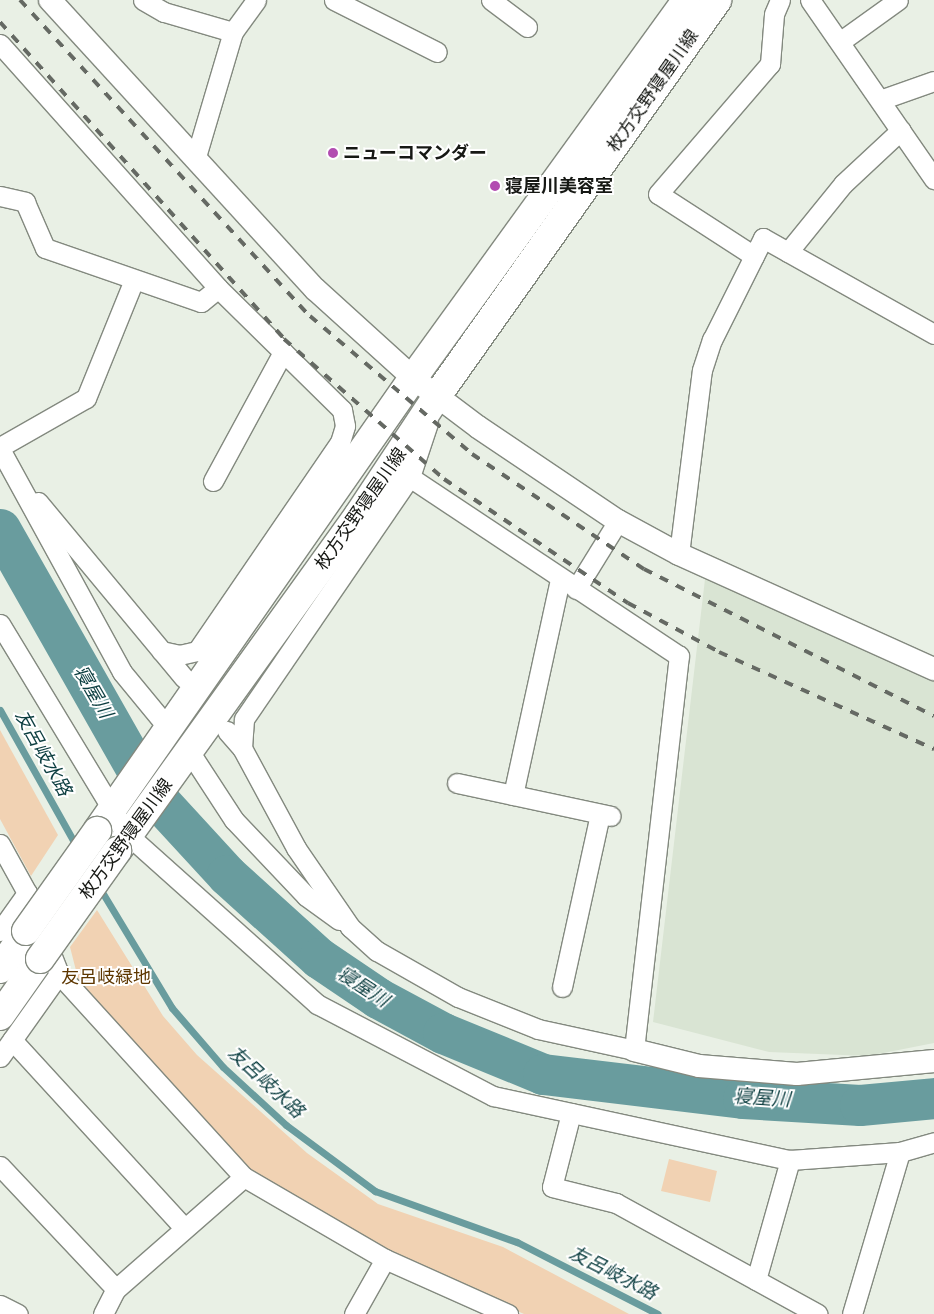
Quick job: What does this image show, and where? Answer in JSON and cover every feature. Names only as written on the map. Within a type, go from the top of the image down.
[{"type":"main road","name":"枚方交野寝屋川線","points":[[0,969],[13,931],[109,814],[413,378],[687,0]]},
{"type":"main road","name":"枚方交野寝屋川線","points":[[0,1016],[49,966],[127,837],[359,514],[437,396],[717,0]]},
{"type":"street","points":[[50,0],[315,289],[413,378],[618,520],[679,554],[934,668]]},
{"type":"street","points":[[143,0],[164,12],[233,32]]},
{"type":"street","points":[[195,160],[233,32],[256,0]]},
{"type":"street","points":[[334,0],[437,52]]},
{"type":"street","points":[[491,0],[528,27]]},
{"type":"street","points":[[754,256],[658,194],[770,64],[774,14],[780,0]]},
{"type":"street","points":[[810,0],[841,42],[934,179]]},
{"type":"street","points":[[841,42],[898,0]]},
{"type":"street","points":[[0,44],[218,288],[342,410],[345,426],[340,442],[197,651],[180,655],[161,651]]},
{"type":"street","points":[[880,100],[934,81]]},
{"type":"street","points":[[788,252],[843,184],[901,130]]},
{"type":"street","points":[[0,196],[24,202],[45,248],[201,302],[218,288]]},
{"type":"street","points":[[679,554],[702,370],[712,340],[763,238],[934,334]]},
{"type":"street","points":[[134,280],[86,398],[0,448],[122,672],[167,733]]},
{"type":"street","points":[[213,481],[283,352]]},
{"type":"street","points":[[242,748],[244,719],[410,477],[437,396]]},
{"type":"street","points":[[13,472],[184,678]]},
{"type":"street","points":[[410,477],[568,584],[679,656],[634,1050]]},
{"type":"street","points":[[514,795],[568,584],[618,520]]},
{"type":"street","points":[[0,624],[109,814],[127,837],[317,1004],[458,1081],[493,1096],[790,1160],[900,1152],[934,1142]]},
{"type":"street","points":[[228,731],[242,748],[296,848],[350,927]]},
{"type":"street","points":[[185,756],[234,820],[306,896],[350,927],[377,951],[458,997],[538,1029],[699,1066],[797,1074],[934,1061]]},
{"type":"street","points":[[457,783],[606,815],[562,987]]},
{"type":"street","points":[[0,844],[27,893],[49,966],[244,1177],[385,1259],[482,1309],[508,1314]]},
{"type":"street","points":[[13,931],[27,893]]},
{"type":"street","points":[[0,1057],[12,1040],[49,966]]},
{"type":"street","points":[[12,1040],[184,1228]]},
{"type":"street","points":[[571,1113],[552,1187],[616,1203],[818,1314]]},
{"type":"street","points":[[852,1314],[900,1152]]},
{"type":"street","points":[[756,1280],[790,1160]]},
{"type":"street","points":[[0,1166],[116,1289]]},
{"type":"street","points":[[103,1314],[116,1289],[244,1177]]},
{"type":"street","points":[[354,1314],[385,1259]]},
{"type":"shaded area","points":[[705,579],[909,669],[934,676],[934,1043],[868,1056],[769,1052],[653,1022]]},
{"type":"green space","points":[[0,730],[58,835],[31,876],[0,819]]},
{"type":"green space","name":"友呂岐緑地","points":[[97,910],[163,1016],[197,1055],[307,1153],[378,1204],[503,1247],[629,1314],[524,1314],[378,1248],[274,1190],[243,1163],[81,990],[70,947]]},
{"type":"green space","points":[[669,1159],[717,1171],[710,1202],[661,1191]]},
{"type":"waterway","name":"寝屋川","points":[[0,529],[148,789],[227,875],[319,958],[378,998],[443,1033],[543,1074],[743,1098],[860,1105],[934,1098]]},
{"type":"waterway","name":"友呂岐水路","points":[[0,710],[77,847]]},
{"type":"waterway","name":"友呂岐水路","points":[[99,887],[172,1008],[223,1067],[286,1125],[375,1191],[517,1242],[658,1314]]},
{"type":"railway","points":[[20,0],[310,316],[472,454],[644,569],[934,716]]},
{"type":"railway","points":[[0,22],[284,339],[444,479],[628,603],[719,652],[934,749]]},
{"type":"place","name":"ニューコマンダー","points":[[333,153]]},
{"type":"place","name":"寝屋川美容室","points":[[495,186]]}]
